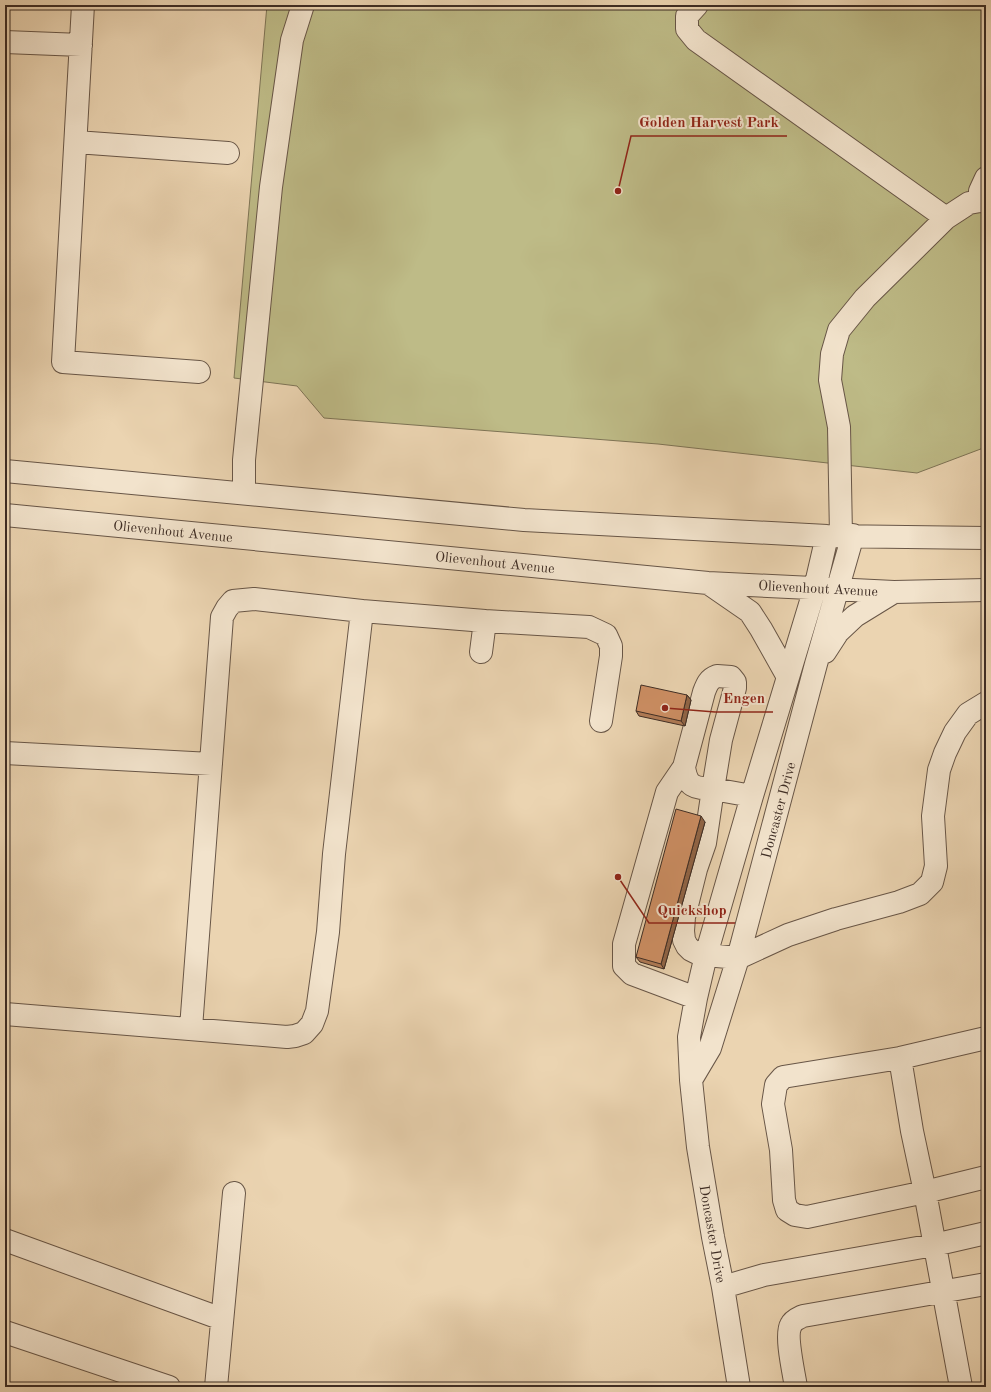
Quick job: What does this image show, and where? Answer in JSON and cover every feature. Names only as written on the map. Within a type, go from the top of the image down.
[{"type":"street","points":[[83,5],[63,362],[199,372]]},
{"type":"street","points":[[244,492],[244,460],[271,187],[292,40],[303,5]]},
{"type":"street","points":[[697,5],[687,16],[687,29],[696,40],[946,218]]},
{"type":"street","points":[[5,42],[81,46]]},
{"type":"street","points":[[76,142],[228,153]]},
{"type":"street","points":[[840,536],[839,427],[830,380],[832,354],[839,330],[865,298],[946,218],[969,203],[983,201],[980,191],[986,178]]},
{"type":"street","points":[[5,470],[524,520],[840,536],[986,538]]},
{"type":"street","name":"Olievenhout Avenue","points":[[5,515],[708,583],[894,592],[986,590]]},
{"type":"street","name":"Doncaster Drive","points":[[739,1387],[698,1147],[691,1080],[689,1037],[706,955],[752,796],[815,588],[840,536]]},
{"type":"street","name":"Doncaster Drive","points":[[691,1080],[710,1048],[738,958],[816,664],[838,590],[840,536]]},
{"type":"street","points":[[708,583],[750,612],[762,629],[788,677]]},
{"type":"street","points":[[816,664],[838,632],[855,616],[894,592]]},
{"type":"street","points":[[191,1028],[222,616],[233,601],[254,599],[362,611],[485,622],[589,627],[606,635],[611,646],[611,656],[601,721]]},
{"type":"street","points":[[5,1014],[287,1037],[295,1036],[304,1032],[312,1024],[317,1011],[328,932],[334,854],[362,611]]},
{"type":"street","points":[[481,652],[485,622]]},
{"type":"street","points":[[696,998],[632,974],[624,966],[624,944],[667,792],[684,767],[704,692],[711,678],[717,676],[731,677],[735,682],[735,688],[721,740],[705,842],[687,900],[683,931],[684,940],[691,950],[706,955],[738,958],[788,935],[836,919],[899,902],[920,894],[932,882],[936,866],[933,816],[939,770],[955,732],[968,714],[986,703]]},
{"type":"street","points":[[5,753],[211,764]]},
{"type":"street","points":[[684,767],[686,778],[690,784],[702,788],[752,796]]},
{"type":"street","points":[[986,1038],[900,1058],[783,1077],[778,1081],[773,1104],[781,1150],[784,1200],[787,1210],[791,1213],[807,1216],[925,1192],[986,1177]]},
{"type":"street","points":[[900,1058],[912,1131],[925,1192],[961,1387]]},
{"type":"street","points":[[216,1387],[234,1193]]},
{"type":"street","points":[[723,1287],[764,1274],[934,1245],[986,1233]]},
{"type":"street","points":[[5,1240],[222,1319]]},
{"type":"street","points":[[796,1387],[789,1343],[790,1325],[795,1320],[803,1316],[986,1284]]},
{"type":"street","points":[[5,1332],[169,1387]]},
{"type":"shaded area","points":[[267,5],[986,5],[986,447],[917,473],[658,444],[324,418],[297,386],[234,378]]},
{"type":"building","points":[[641,685],[687,695],[681,721],[636,711]]},
{"type":"building","points":[[676,809],[701,816],[661,964],[636,957]]},
{"type":"place","name":"Golden Harvest Park","points":[[618,191]]},
{"type":"place","name":"Engen","points":[[665,708]]},
{"type":"place","name":"Quickshop","points":[[618,877]]}]
